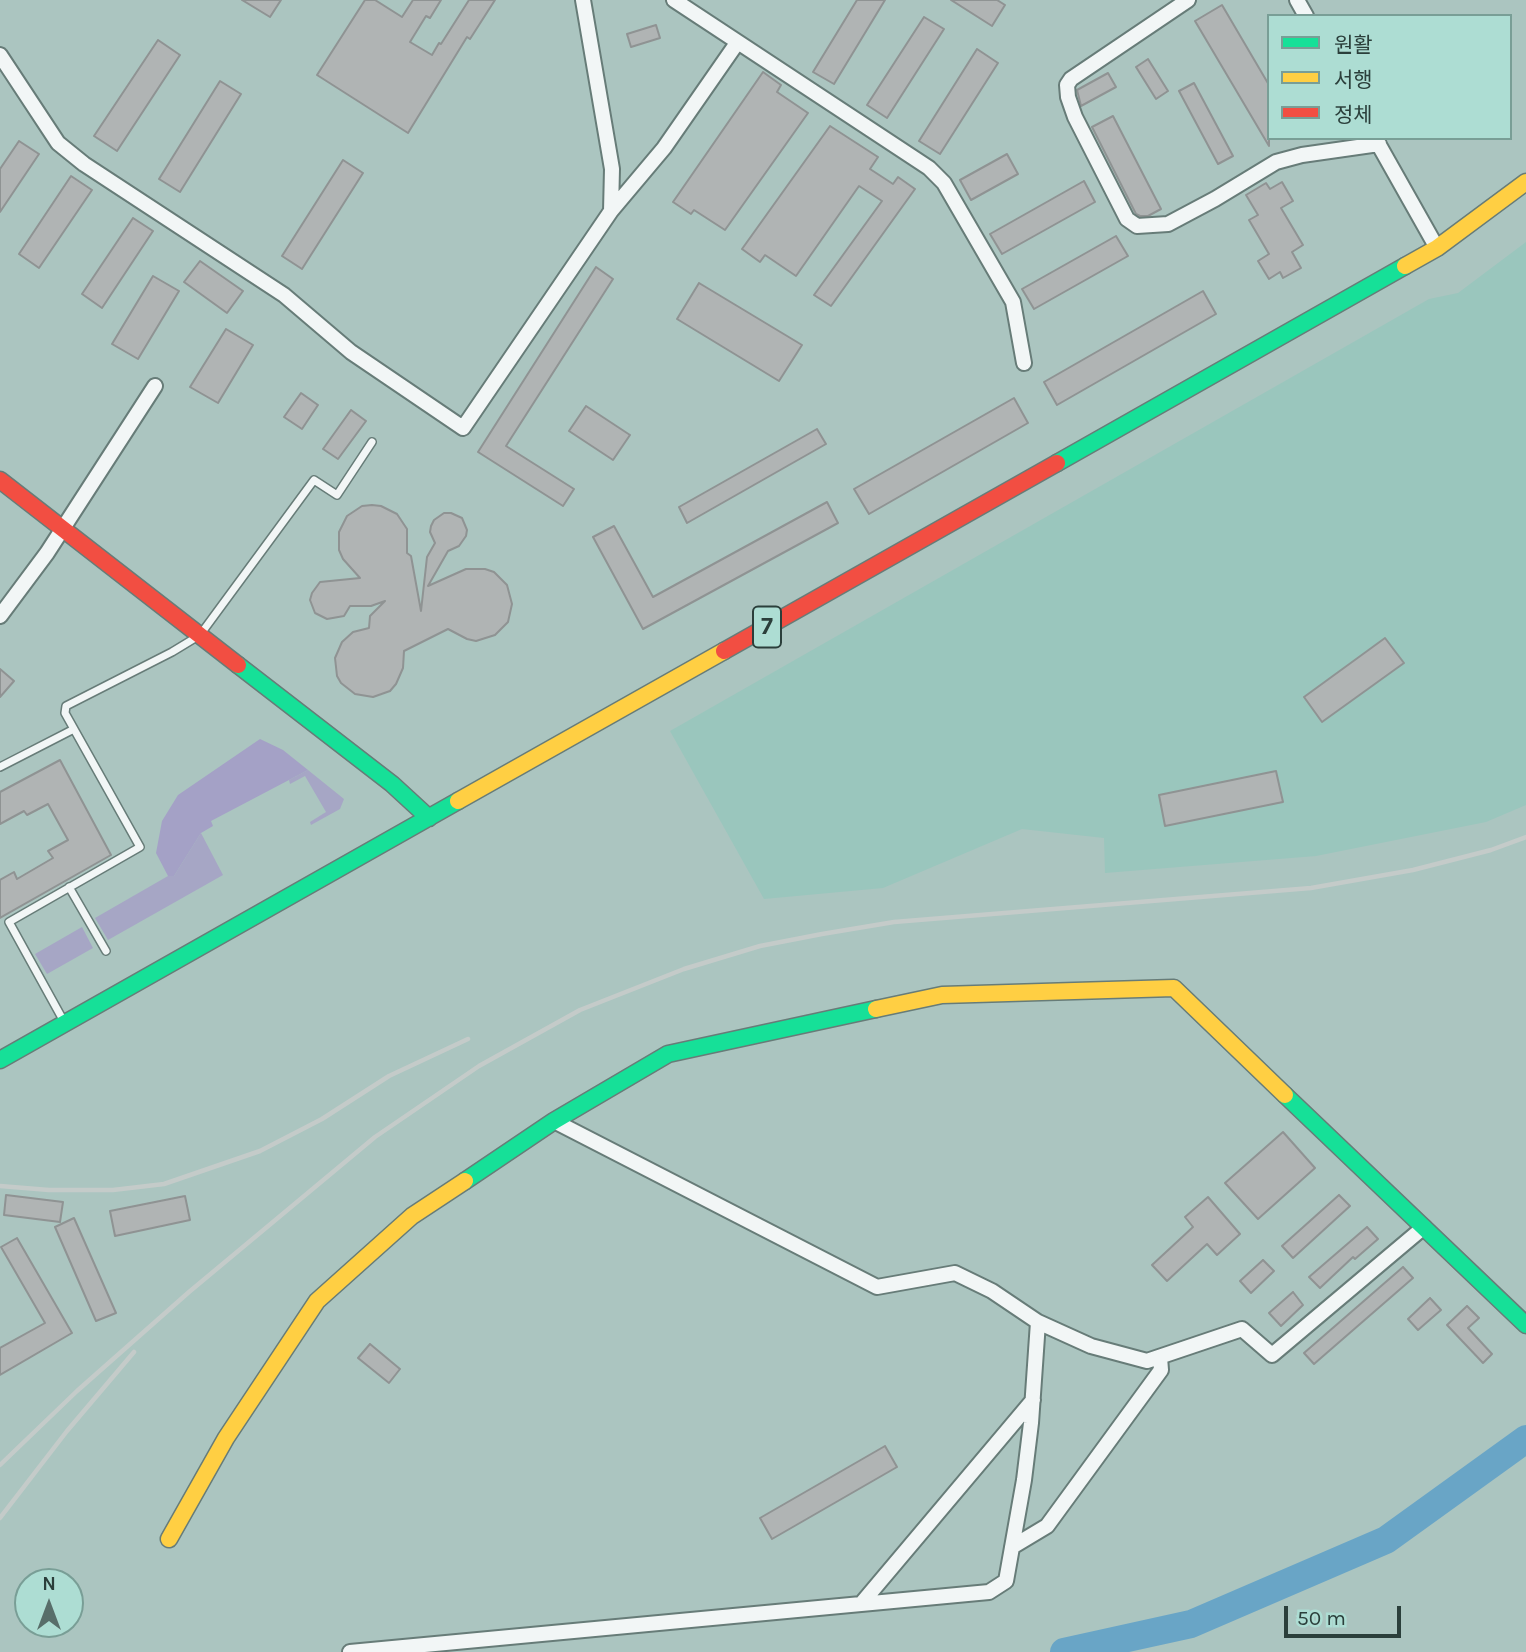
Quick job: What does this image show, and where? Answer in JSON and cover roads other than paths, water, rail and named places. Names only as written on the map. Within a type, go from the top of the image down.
[{"type":"main road","name":"7","points":[[0,1060],[1437,248],[1526,182]]},
{"type":"main road","points":[[0,480],[392,784],[429,818]]},
{"type":"main road","points":[[169,1539],[226,1438],[317,1301],[412,1216],[554,1121],[668,1054],[942,995],[1174,988],[1526,1325]]},
{"type":"street","points":[[583,0],[612,169],[611,211]]},
{"type":"street","points":[[674,0],[929,168],[944,183],[1013,302],[1024,363]]},
{"type":"street","points":[[1188,0],[1071,79],[1067,85],[1068,97],[1076,117],[1127,219],[1137,226],[1168,224],[1276,162],[1377,141],[1437,248]]},
{"type":"street","points":[[0,55],[58,143],[84,164],[284,295],[351,352],[463,428],[611,211],[664,148],[737,43]]},
{"type":"street","points":[[0,616],[63,530],[155,386]]},
{"type":"street","points":[[554,1121],[877,1287],[955,1273],[992,1291],[1038,1322],[1091,1346],[1147,1361],[1242,1329],[1272,1355],[1424,1227]]},
{"type":"street","points":[[350,1652],[989,1592],[1006,1581],[1024,1480],[1038,1322]]},
{"type":"street","points":[[1012,1547],[1047,1526],[1161,1370],[1160,1357]]},
{"type":"street","points":[[861,1604],[1032,1400]]},
{"type":"lane","points":[[64,1022],[9,922],[141,847],[65,713],[66,706],[200,635],[314,480],[337,495],[372,442]]},
{"type":"lane","points":[[0,767],[74,729]]},
{"type":"lane","points":[[69,887],[106,951]]},
{"type":"waterway","points":[[1064,1652],[1191,1624],[1386,1540],[1526,1439]]},
{"type":"railway","points":[[0,1465],[77,1391],[189,1292],[375,1137],[479,1066],[580,1010],[684,969],[760,946],[822,934],[894,922],[1311,888],[1413,870],[1491,850],[1526,837]]},
{"type":"railway","points":[[0,1186],[49,1190],[113,1190],[164,1184],[260,1151],[322,1119],[389,1076],[468,1039]]},
{"type":"railway","points":[[0,1518],[67,1431],[134,1352]]}]
